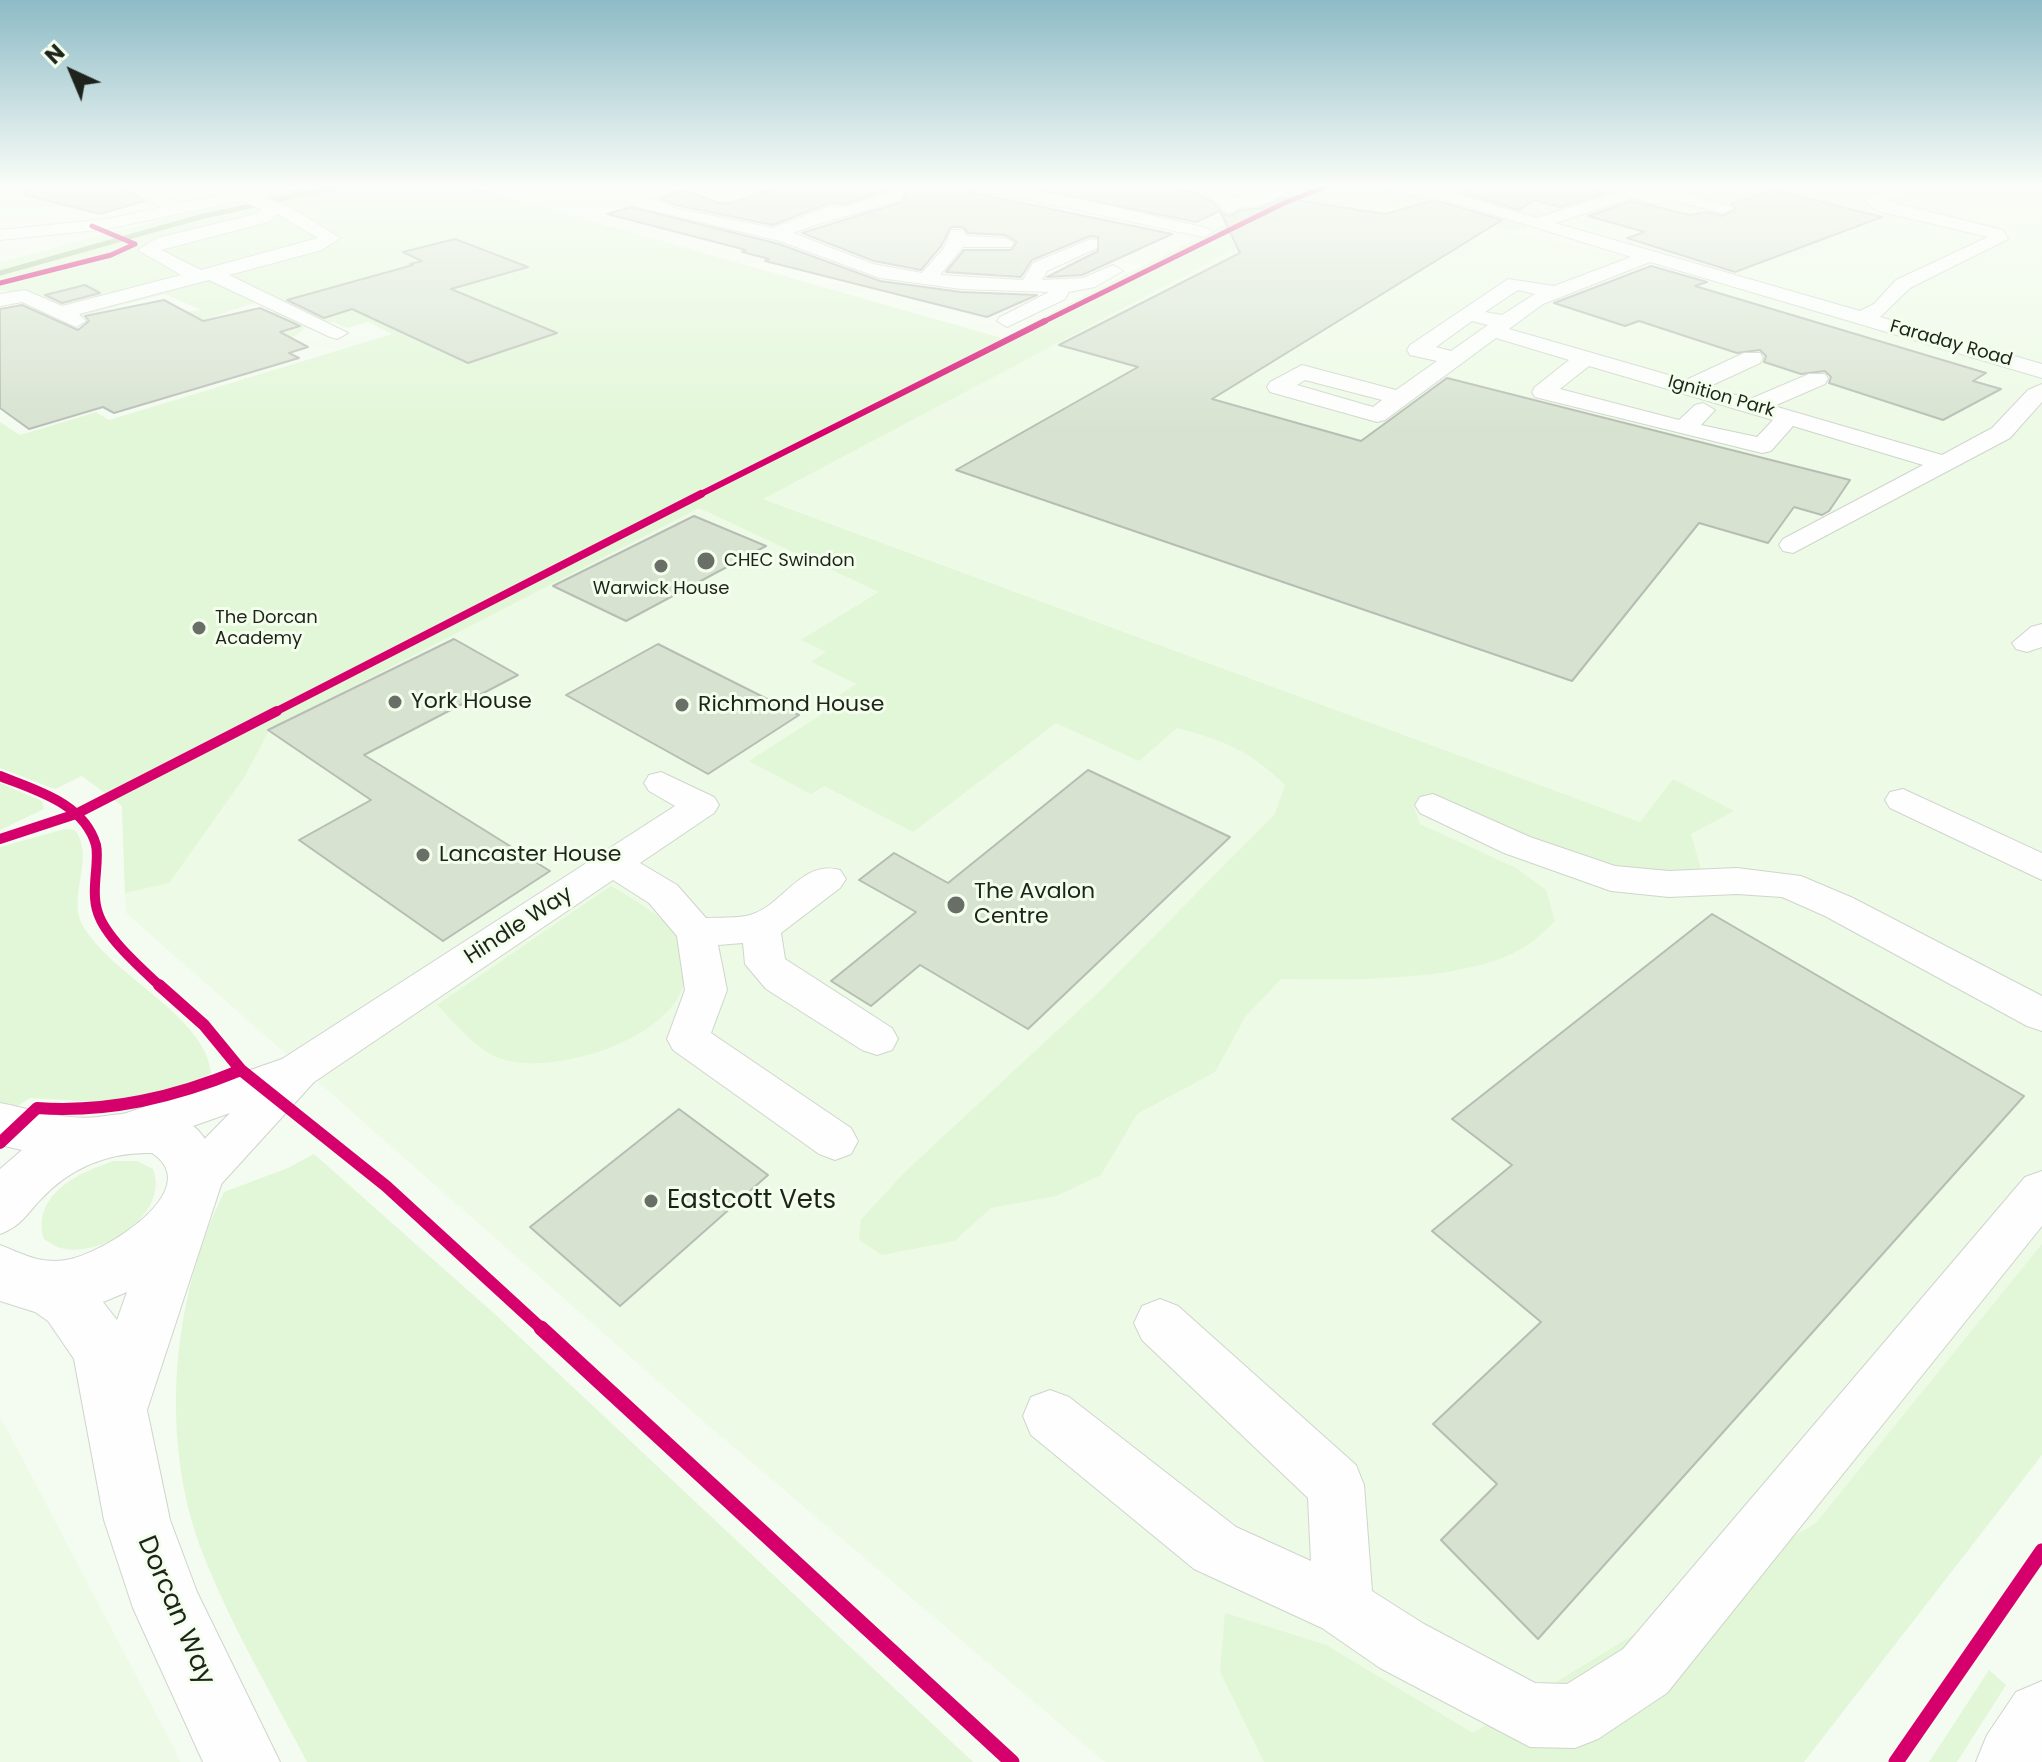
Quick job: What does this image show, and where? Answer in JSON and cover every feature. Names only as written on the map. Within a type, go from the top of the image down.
[{"type":"main road","points":[[0,1124],[57,1136],[150,1131],[171,1136],[186,1147],[194,1162],[193,1189],[116,1408]]},
{"type":"main road","points":[[0,1210],[14,1190],[38,1168],[67,1150],[111,1135]]},
{"type":"main road","name":"Dorcan Way","points":[[19,1284],[81,1283],[148,1250],[174,1225],[193,1189]]},
{"type":"main road","name":"Dorcan Way","points":[[19,1284],[69,1302],[103,1350],[137,1520],[168,1608],[242,1762]]},
{"type":"main road","points":[[2014,1762],[2042,1718]]},
{"type":"street","points":[[187,267],[337,333]]},
{"type":"street","points":[[0,300],[25,296],[68,317],[235,267]]},
{"type":"street","points":[[823,273],[839,267]]},
{"type":"street","points":[[864,267],[926,280],[1029,286],[1088,283],[1113,271]]},
{"type":"street","points":[[926,280],[938,267]]},
{"type":"street","points":[[1029,286],[1040,267]]},
{"type":"street","points":[[1410,391],[1499,326],[1553,292],[1619,267]]},
{"type":"street","name":"Faraday Road","points":[[1688,267],[2042,371]]},
{"type":"street","points":[[1863,318],[1881,308],[1903,284],[1939,267]]},
{"type":"street","points":[[1455,358],[1418,350],[1515,283],[1553,292]]},
{"type":"street","points":[[1007,321],[1051,301],[1058,295],[1060,286]]},
{"type":"street","name":"Ignition Park","points":[[1468,314],[1582,356],[1947,464]]},
{"type":"street","points":[[1608,342],[1582,356],[1543,392],[1762,446],[1789,417]]},
{"type":"street","points":[[1689,387],[1752,358]]},
{"type":"street","points":[[1753,406],[1817,379]]},
{"type":"street","points":[[1793,545],[2001,433],[2042,391]]},
{"type":"street","points":[[1684,428],[1718,396]]},
{"type":"street","name":"Hindle Way","points":[[111,1135],[298,1070],[701,805],[661,783]]},
{"type":"street","points":[[1903,800],[2042,868]]},
{"type":"street","points":[[1433,805],[1517,845],[1611,878],[1669,884],[1737,881],[1788,885],[1839,907],[2042,1015]]},
{"type":"street","points":[[614,864],[663,894],[696,933],[706,990],[688,1039],[835,1141]]},
{"type":"street","points":[[696,933],[761,928],[827,879]]},
{"type":"street","points":[[761,928],[765,964],[781,979],[877,1039]]},
{"type":"street","name":"Hindle Way","points":[[193,1189],[298,1070]]},
{"type":"street","points":[[1050,1416],[1215,1548],[1343,1607],[1440,1669],[1530,1715],[1575,1716],[1645,1671],[2042,1191]]},
{"type":"street","points":[[1160,1323],[1336,1485],[1343,1607]]},
{"type":"shaded area","points":[[0,267],[754,267],[1002,338],[1141,267],[1201,267],[763,499],[1640,822],[1673,779],[1734,811],[1691,834],[1700,866],[1698,877],[1634,886],[1432,797],[1413,805],[1420,824],[1516,868],[1546,890],[1555,921],[1521,949],[1469,968],[1404,977],[1281,979],[1245,1017],[1215,1072],[1137,1114],[1101,1175],[1056,1196],[991,1208],[954,1241],[882,1255],[859,1240],[861,1220],[904,1173],[1102,989],[1275,814],[1285,785],[1260,763],[1236,748],[1177,728],[1139,761],[1056,723],[913,832],[824,786],[811,794],[749,761],[838,704],[832,700],[857,684],[811,662],[826,652],[801,640],[879,592],[699,508],[269,730],[245,776],[169,883],[125,893],[122,806],[82,776],[55,789],[0,768],[0,422],[20,435],[96,412],[109,420],[392,334],[368,322],[347,328],[333,322],[308,326],[292,338],[227,347],[304,324],[300,322],[213,347],[275,311],[257,302],[189,325],[169,314],[201,310],[165,294],[71,319],[5,290],[0,291]]},
{"type":"shaded area","points":[[1200,267],[1660,267],[1982,358],[2042,380],[2042,1377],[1653,1762],[1105,1762],[709,1426],[126,913],[122,806],[718,498],[1647,857],[1673,779],[1640,822],[762,498]]},
{"type":"shaded area","points":[[1701,267],[2042,267],[2042,368]]},
{"type":"shaded area","points":[[0,783],[42,801],[44,809],[0,830]]},
{"type":"shaded area","points":[[65,829],[75,830],[81,841],[83,853],[78,903],[83,926],[115,963],[194,1034],[206,1053],[211,1074],[166,1091],[97,1102],[30,1098],[8,1112],[0,1110],[0,847]]},
{"type":"shaded area","points":[[611,886],[663,921],[683,951],[685,979],[674,1004],[652,1025],[624,1042],[591,1054],[527,1063],[502,1059],[484,1050],[437,1005]]},
{"type":"shaded area","points":[[314,1154],[497,1316],[973,1762],[307,1762],[239,1634],[203,1554],[189,1510],[180,1465],[176,1418],[182,1324],[206,1234],[224,1192],[288,1168]]},
{"type":"shaded area","points":[[114,1161],[137,1161],[153,1169],[156,1185],[152,1201],[142,1216],[113,1239],[78,1250],[61,1248],[44,1239],[42,1223],[51,1198],[73,1179]]},
{"type":"shaded area","points":[[2042,1244],[2042,1455],[1804,1762],[1264,1762],[1220,1671],[1225,1613],[1326,1645],[1473,1733],[1816,1523]]},
{"type":"shaded area","points":[[0,1416],[178,1756],[180,1762],[0,1762]]},
{"type":"shaded area","points":[[1989,1670],[2006,1685],[1957,1762],[1929,1762]]},
{"type":"building","points":[[405,267],[527,267],[451,289],[557,333],[468,363],[352,309],[324,318],[287,300]]},
{"type":"building","points":[[790,267],[842,267],[880,281],[961,292],[1037,295],[987,317]]},
{"type":"building","points":[[950,267],[1027,267],[1021,277],[946,272]]},
{"type":"building","points":[[1066,267],[1099,267],[1082,275],[1047,277]]},
{"type":"building","points":[[1212,267],[1425,267],[1212,399],[1361,441],[1447,378],[1850,480],[1829,511],[1822,515],[1794,507],[1768,543],[1699,523],[1572,681],[956,470],[1138,367],[1059,345]]},
{"type":"building","points":[[1648,267],[1655,267],[1707,282],[1695,286],[1986,373],[1973,381],[2001,389],[1943,420],[1829,383],[1831,377],[1825,371],[1801,374],[1764,362],[1766,356],[1760,350],[1737,353],[1639,321],[1625,326],[1554,303]]},
{"type":"building","points":[[1720,267],[1748,267],[1735,272]]},
{"type":"building","points":[[85,285],[100,293],[62,303],[45,295]]},
{"type":"building","points":[[164,300],[203,321],[260,308],[300,326],[280,332],[308,347],[289,353],[299,358],[114,413],[103,407],[29,429],[0,408],[0,309],[22,305],[78,330],[89,321],[85,316]]},
{"type":"building","name":"Warwick House","points":[[694,516],[766,546],[626,621],[553,586]]},
{"type":"building","points":[[454,639],[518,675],[364,755],[550,871],[443,941],[299,840],[371,800],[268,730]]},
{"type":"building","name":"Richmond House","points":[[658,644],[799,715],[708,774],[566,695]]},
{"type":"building","name":"The Avalon Centre","points":[[1088,770],[1230,837],[1028,1029],[920,965],[871,1006],[831,981],[916,912],[859,880],[894,853],[948,883]]},
{"type":"building","points":[[1712,914],[2024,1096],[1538,1639],[1441,1540],[1497,1484],[1433,1424],[1541,1322],[1432,1231],[1512,1165],[1452,1119]]},
{"type":"building","name":"Eastcott Vets","points":[[679,1109],[768,1175],[620,1306],[530,1227]]},
{"type":"waterway","points":[[0,273],[21,267]]},
{"type":"cycle path","points":[[0,283],[63,267]]},
{"type":"cycle path","points":[[0,839],[76,814],[806,440],[1154,267]]},
{"type":"cycle path","points":[[0,776],[58,799],[76,814],[96,846],[93,878],[98,914],[132,960],[204,1025],[241,1070],[386,1186],[1012,1762]]},
{"type":"cycle path","points":[[0,1143],[37,1108],[115,1107],[167,1096],[241,1070]]},
{"type":"cycle path","points":[[1896,1762],[2042,1551]]},
{"type":"place","name":"CHEC Swindon","points":[[706,561]]},
{"type":"place","name":"Warwick House","points":[[661,566]]},
{"type":"place","name":"The Dorcan Academy","points":[[199,628]]},
{"type":"place","name":"York House","points":[[395,702]]},
{"type":"place","name":"Richmond House","points":[[682,705]]},
{"type":"place","name":"Lancaster House","points":[[423,855]]},
{"type":"place","name":"The Avalon Centre","points":[[956,905]]},
{"type":"place","name":"Eastcott Vets","points":[[651,1201]]}]
